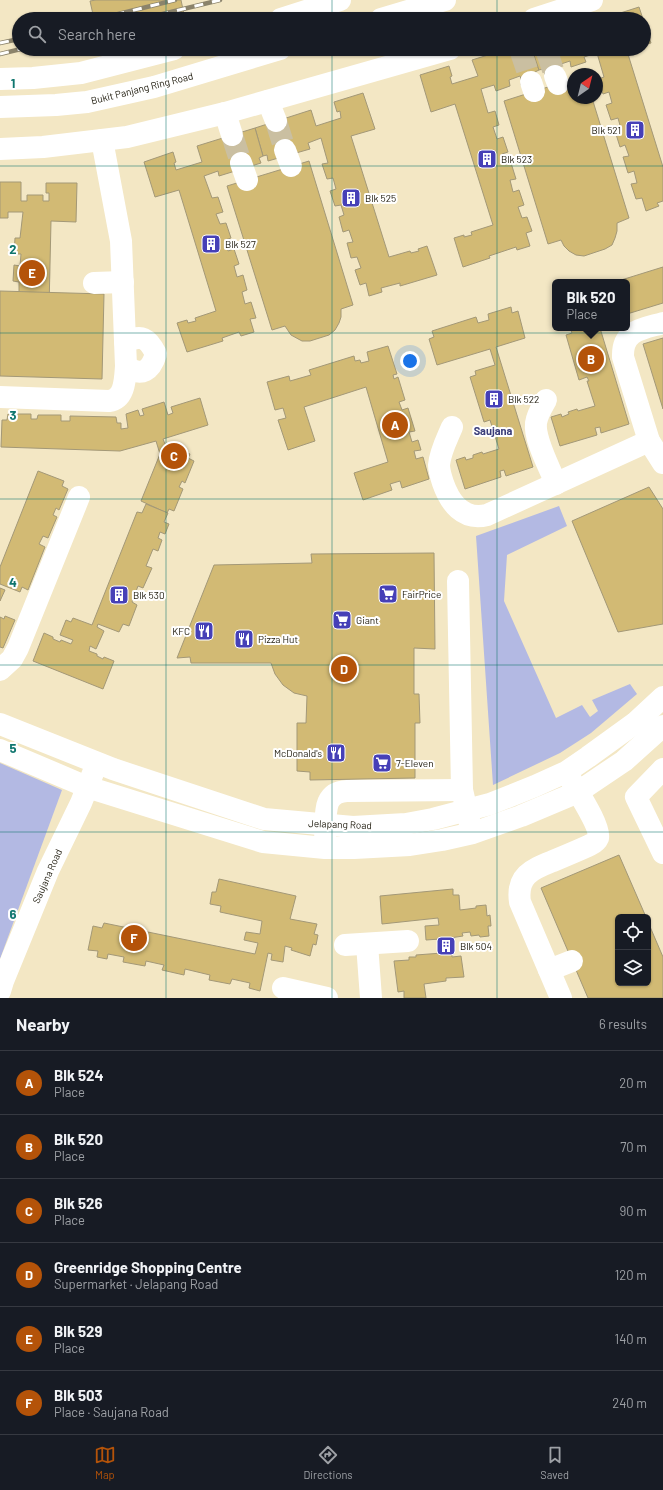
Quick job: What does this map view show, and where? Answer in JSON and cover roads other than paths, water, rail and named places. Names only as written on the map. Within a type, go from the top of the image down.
[{"type":"street","points":[[303,12],[340,0]]},
{"type":"street","points":[[405,12],[445,0]]},
{"type":"street","points":[[556,12],[592,0]]},
{"type":"street","points":[[0,79],[33,78],[81,73],[147,56]]},
{"type":"street","name":"Bukit Panjang Ring Road","points":[[0,106],[56,105],[87,102],[154,86],[256,56]]},
{"type":"street","points":[[0,149],[43,147],[127,136],[225,113],[426,56]]},
{"type":"street","points":[[268,101],[276,121]]},
{"type":"street","points":[[225,113],[232,135]]},
{"type":"street","points":[[0,397],[113,401],[123,388],[126,366],[121,241],[102,140]]},
{"type":"street","points":[[94,283],[123,282]]},
{"type":"street","points":[[663,323],[637,330],[628,337],[623,347],[623,357],[649,442],[663,463]]},
{"type":"street","points":[[125,342],[136,338],[144,338],[151,343],[156,354],[153,364],[148,370],[140,372],[132,371],[126,366]]},
{"type":"street","points":[[546,400],[538,414],[536,431],[556,484]]},
{"type":"street","points":[[452,427],[440,458],[439,471],[450,500],[465,514],[477,516],[487,515],[649,442]]},
{"type":"street","points":[[0,670],[12,659],[18,648],[79,497]]},
{"type":"street","points":[[458,581],[462,790],[466,811],[473,833]]},
{"type":"street","name":"Jelapang Road","points":[[0,724],[120,772],[264,819],[353,827],[406,824],[466,811],[490,804],[535,786],[566,772],[612,741],[663,697]]},
{"type":"street","points":[[0,750],[87,787],[263,842],[325,848],[354,848],[410,845],[473,833],[521,816],[578,792],[624,761],[663,726]]},
{"type":"street","name":"Saujana Road","points":[[0,991],[48,872],[81,803],[97,763]]},
{"type":"street","points":[[663,770],[636,796],[663,853]]},
{"type":"street","points":[[558,997],[549,970],[520,902],[519,888],[526,875],[534,869],[588,846],[597,839],[596,827],[588,809],[566,772]]},
{"type":"street","points":[[325,848],[328,801],[335,793],[462,790]]},
{"type":"street","points":[[345,945],[408,940]]},
{"type":"street","points":[[367,944],[372,998]]},
{"type":"street","points":[[549,970],[572,961]]},
{"type":"street","points":[[283,988],[327,998]]},
{"type":"tunnel","points":[[522,56],[531,82]]},
{"type":"tunnel","points":[[548,56],[555,76]]},
{"type":"tunnel","points":[[276,121],[285,150]]},
{"type":"tunnel","points":[[232,135],[241,163]]},
{"type":"railway","points":[[126,12],[175,0]]},
{"type":"railway","points":[[171,12],[220,0]]},
{"type":"railway","points":[[0,43],[12,40]]},
{"type":"railway","points":[[0,54],[12,51]]},
{"type":"place","name":"Blk 521","points":[[635,130]]},
{"type":"place","name":"Blk 523","points":[[487,159]]},
{"type":"place","name":"Blk 525","points":[[351,198]]},
{"type":"place","name":"Blk 527","points":[[211,244]]},
{"type":"place","name":"Blk 529","points":[[32,273]]},
{"type":"place","name":"Blk 520","points":[[591,359]]},
{"type":"place","name":"Blk 522","points":[[494,399]]},
{"type":"place","name":"Blk 524","points":[[395,425]]},
{"type":"place","name":"Blk 526","points":[[174,456]]},
{"type":"place","name":"FairPrice","points":[[388,594]]},
{"type":"place","name":"Blk 530","points":[[119,595]]},
{"type":"place","name":"Giant","points":[[342,620]]},
{"type":"place","name":"KFC","points":[[204,631]]},
{"type":"place","name":"Pizza Hut","points":[[244,639]]},
{"type":"place","name":"Greenridge Shopping Centre","points":[[344,669]]},
{"type":"place","name":"McDonald's","points":[[336,753]]},
{"type":"place","name":"7-Eleven","points":[[382,763]]},
{"type":"place","name":"Blk 503","points":[[134,938]]},
{"type":"place","name":"Blk 504","points":[[446,946]]},
{"type":"district","name":"Saujana","points":[[493,431]]}]
